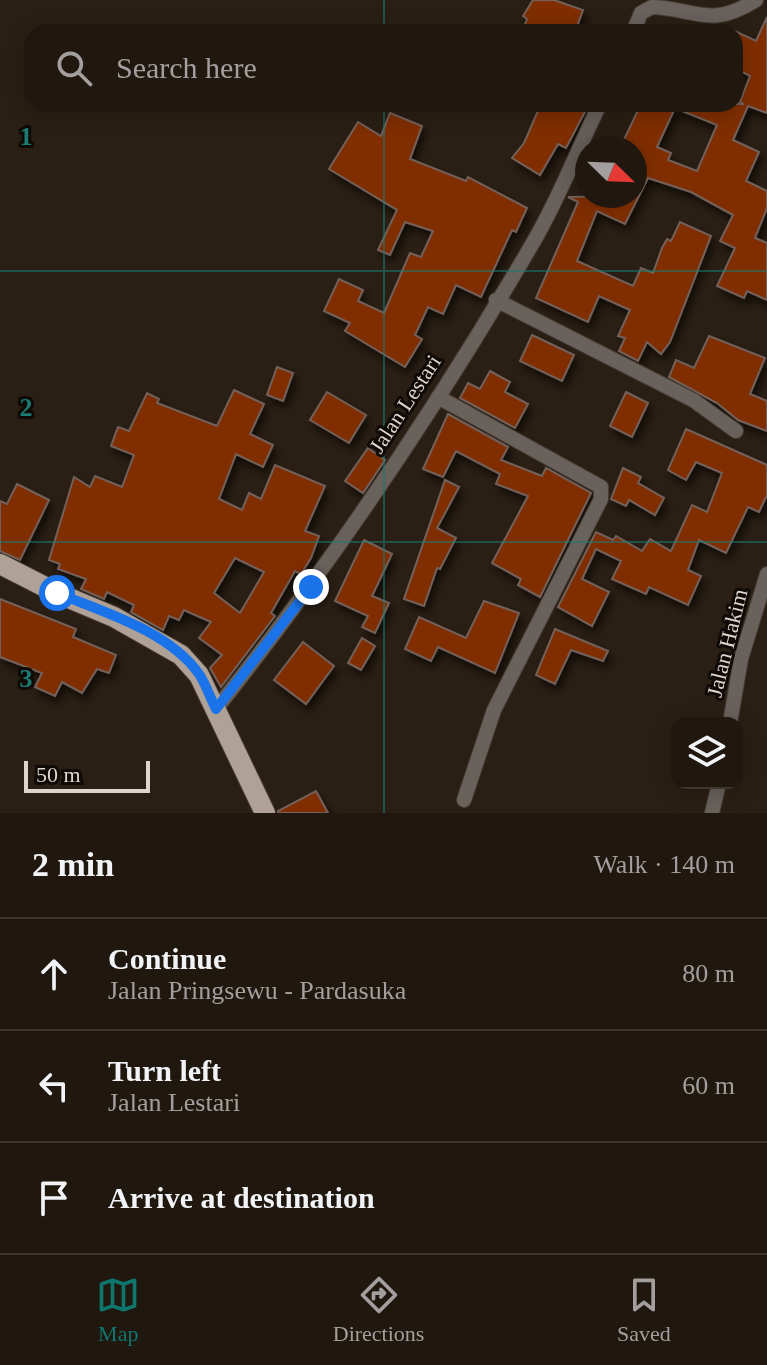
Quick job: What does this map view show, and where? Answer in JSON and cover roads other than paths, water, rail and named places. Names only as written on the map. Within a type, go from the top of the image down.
[{"type":"main road","points":[[0,564],[114,617],[181,655],[199,675],[265,813]]},
{"type":"street","points":[[636,24],[641,13],[652,7],[692,16],[732,15],[756,0]]},
{"type":"street","name":"Jalan Lestari","points":[[216,709],[311,587],[438,397],[535,240],[596,112]]},
{"type":"street","points":[[496,300],[693,400],[736,431]]},
{"type":"street","points":[[438,397],[601,487],[601,499],[494,710],[464,800]]},
{"type":"street","name":"Jalan Hakim","points":[[731,717],[741,659],[767,574]]},
{"type":"street","points":[[712,813],[718,789]]}]
